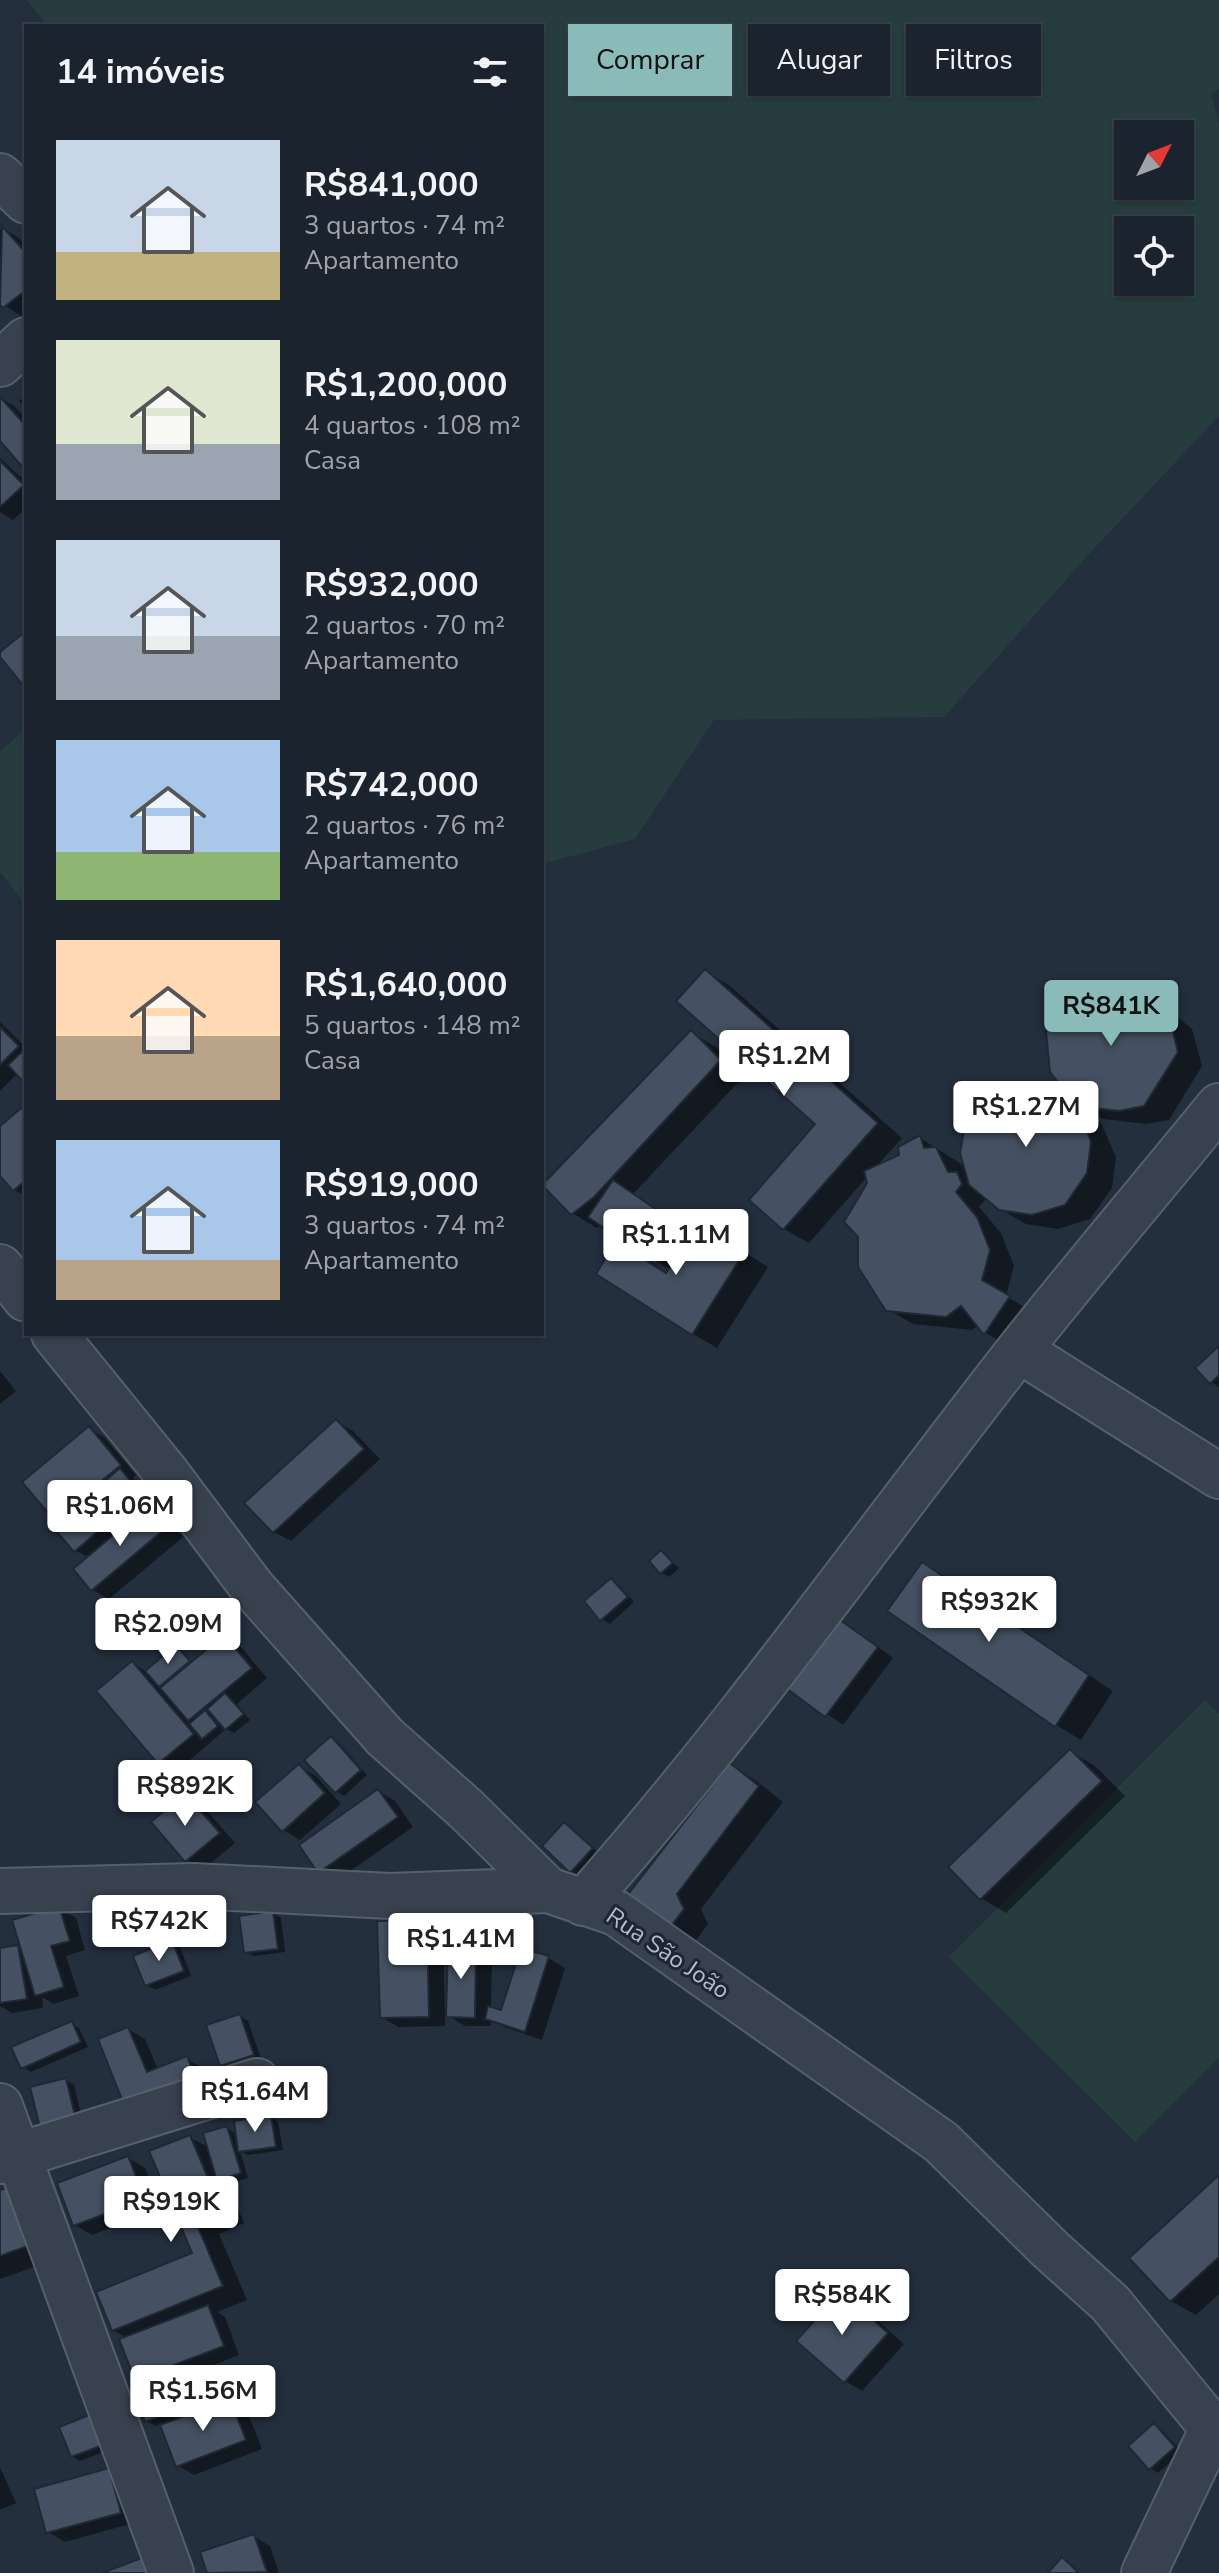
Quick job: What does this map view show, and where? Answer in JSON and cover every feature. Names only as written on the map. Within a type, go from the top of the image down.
[{"type":"street","points":[[0,176],[24,199]]},
{"type":"street","points":[[0,364],[24,342]]},
{"type":"street","points":[[0,1891],[194,1886],[390,1896],[566,1896],[626,1853],[796,1645],[1019,1350],[1219,1106]]},
{"type":"street","points":[[0,1267],[24,1297]]},
{"type":"street","name":"Rua São João","points":[[56,1336],[165,1471],[252,1587],[375,1725],[566,1896],[616,1913],[941,2142],[1110,2303],[1216,2432]]},
{"type":"street","points":[[1019,1350],[1219,1476]]},
{"type":"street","points":[[9,2157],[257,2081]]},
{"type":"street","points":[[0,2106],[9,2157],[171,2573]]},
{"type":"street","points":[[1144,2573],[1216,2432]]},
{"type":"green space","points":[[27,0],[1219,0],[1219,89],[1211,93],[1219,124],[1219,416],[1089,554],[944,717],[714,720],[635,839],[544,863],[544,24],[46,24]]},
{"type":"green space","points":[[24,731],[24,902],[0,872],[0,751]]},
{"type":"green space","points":[[1205,1700],[1219,1714],[1219,2058],[1135,2142],[949,1957]]},
{"type":"building","points":[[2,226],[24,251],[24,292],[3,308],[0,305]]},
{"type":"building","points":[[0,397],[24,424],[24,469],[0,441]]},
{"type":"building","points":[[0,461],[24,485],[0,507]]},
{"type":"building","points":[[24,633],[24,687],[0,657],[0,652]]},
{"type":"building","points":[[705,969],[878,1123],[783,1230],[749,1200],[815,1124],[676,1001]]},
{"type":"building","points":[[1134,985],[1168,1012],[1178,1052],[1144,1106],[1119,1111],[1076,1106],[1050,1072],[1046,1031],[1078,990]]},
{"type":"building","points":[[0,1027],[19,1046],[0,1065]]},
{"type":"building","points":[[691,1030],[721,1060],[594,1197],[571,1215],[544,1187],[544,1183]]},
{"type":"building","points":[[24,1050],[24,1083],[8,1065]]},
{"type":"building","points":[[1020,1084],[1052,1087],[1080,1109],[1091,1142],[1087,1173],[1065,1205],[1032,1215],[999,1210],[969,1185],[960,1153],[965,1124],[987,1097]]},
{"type":"building","points":[[24,1106],[24,1182],[13,1191],[0,1176],[0,1126]]},
{"type":"building","points":[[920,1135],[924,1148],[936,1147],[948,1172],[957,1172],[962,1184],[956,1192],[977,1217],[990,1250],[982,1280],[1010,1296],[984,1335],[961,1306],[946,1317],[886,1311],[858,1267],[858,1237],[844,1222],[867,1183],[864,1171],[899,1155],[898,1147]]},
{"type":"building","points":[[613,1180],[682,1227],[656,1264],[588,1217]]},
{"type":"building","points":[[699,1222],[745,1251],[692,1335],[596,1274],[616,1241],[666,1273]]},
{"type":"building","points":[[1219,1346],[1219,1375],[1210,1384],[1195,1368]]},
{"type":"building","points":[[336,1419],[364,1449],[273,1533],[244,1503]]},
{"type":"building","points":[[89,1426],[121,1465],[54,1520],[22,1482]]},
{"type":"building","points":[[120,1468],[141,1494],[74,1552],[52,1526]]},
{"type":"building","points":[[149,1505],[167,1527],[91,1591],[73,1569]]},
{"type":"building","points":[[661,1550],[673,1563],[660,1574],[649,1561]]},
{"type":"building","points":[[922,1562],[1089,1675],[1055,1727],[887,1611]]},
{"type":"building","points":[[611,1578],[628,1597],[600,1621],[584,1601]]},
{"type":"building","points":[[830,1613],[878,1647],[825,1717],[778,1682]]},
{"type":"building","points":[[224,1635],[252,1668],[188,1721],[160,1688]]},
{"type":"building","points":[[176,1645],[190,1661],[159,1687],[145,1671]]},
{"type":"building","points":[[132,1661],[194,1734],[158,1764],[96,1691]]},
{"type":"building","points":[[225,1693],[244,1714],[225,1730],[207,1709]]},
{"type":"building","points":[[205,1710],[218,1726],[202,1739],[189,1724]]},
{"type":"building","points":[[331,1736],[361,1770],[335,1793],[304,1760]]},
{"type":"building","points":[[1070,1749],[1102,1781],[980,1900],[948,1867]]},
{"type":"building","points":[[730,1763],[759,1786],[677,1894],[684,1909],[668,1930],[626,1897]]},
{"type":"building","points":[[299,1764],[325,1793],[282,1832],[255,1802]]},
{"type":"building","points":[[378,1789],[398,1817],[318,1873],[299,1845]]},
{"type":"building","points":[[185,1793],[220,1833],[185,1862],[151,1822]]},
{"type":"building","points":[[564,1822],[593,1848],[570,1873],[542,1846]]},
{"type":"building","points":[[59,1906],[70,1941],[51,1946],[64,1987],[35,1996],[12,1920]]},
{"type":"building","points":[[273,1911],[278,1949],[244,1953],[239,1916]]},
{"type":"building","points":[[427,1920],[429,2017],[380,2018],[377,1921]]},
{"type":"building","points":[[172,1940],[184,1971],[145,1986],[133,1956]]},
{"type":"building","points":[[448,1944],[476,1945],[475,2018],[446,2017]]},
{"type":"building","points":[[18,1945],[27,1999],[0,2003],[0,1948]]},
{"type":"building","points":[[521,1948],[549,1956],[525,2032],[485,2019],[488,2006],[501,2010]]},
{"type":"building","points":[[240,2014],[254,2055],[220,2066],[206,2025]]},
{"type":"building","points":[[72,2021],[81,2042],[21,2069],[11,2047]]},
{"type":"building","points":[[128,2027],[147,2072],[187,2056],[198,2084],[127,2112],[98,2039]]},
{"type":"building","points":[[66,2078],[76,2120],[40,2128],[30,2087]]},
{"type":"building","points":[[271,2115],[276,2147],[238,2152],[234,2121]]},
{"type":"building","points":[[227,2126],[241,2173],[217,2181],[203,2133]]},
{"type":"building","points":[[190,2135],[221,2209],[195,2220],[223,2286],[112,2331],[96,2292],[192,2253],[149,2151]]},
{"type":"building","points":[[128,2156],[145,2199],[73,2226],[57,2183]]},
{"type":"building","points":[[1219,2175],[1219,2257],[1170,2302],[1129,2258]]},
{"type":"building","points":[[11,2186],[33,2244],[0,2256],[0,2190]]},
{"type":"building","points":[[841,2291],[888,2333],[844,2383],[796,2341]]},
{"type":"building","points":[[208,2305],[224,2346],[135,2380],[119,2339]]},
{"type":"building","points":[[169,2370],[184,2408],[145,2422],[131,2385]]},
{"type":"building","points":[[230,2399],[246,2440],[176,2467],[160,2425]]},
{"type":"building","points":[[97,2412],[109,2443],[71,2457],[59,2427]]},
{"type":"building","points":[[1154,2423],[1175,2447],[1149,2470],[1128,2446]]},
{"type":"building","points":[[109,2468],[121,2513],[46,2533],[34,2489]]},
{"type":"building","points":[[254,2534],[267,2572],[207,2573],[200,2552]]},
{"type":"building","points":[[147,2556],[154,2573],[102,2573]]},
{"type":"building","points":[[1062,2557],[1079,2573],[1048,2573]]}]
